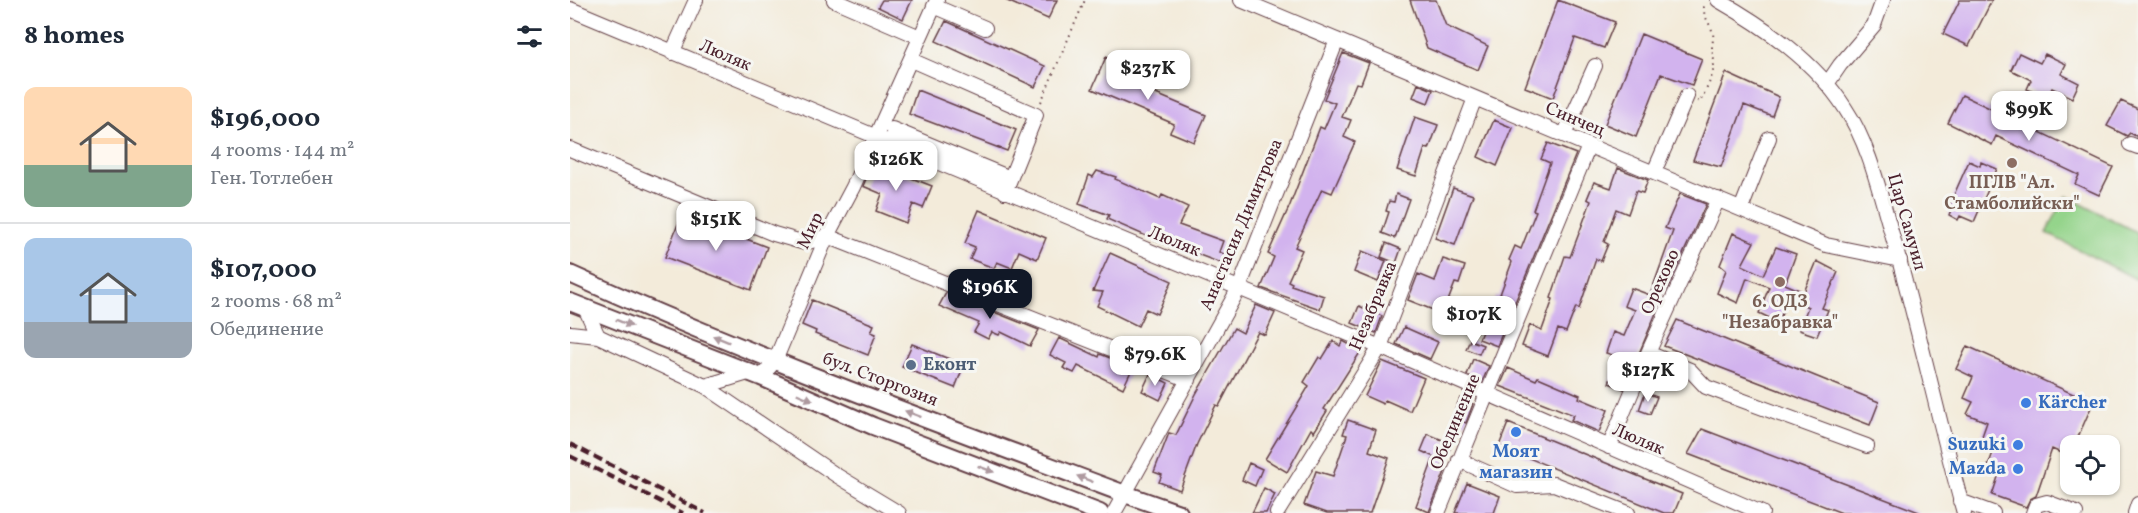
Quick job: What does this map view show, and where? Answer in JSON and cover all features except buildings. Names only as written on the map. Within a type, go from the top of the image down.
[{"type":"main road","name":"бул. Сторгозия","points":[[570,274],[663,316],[775,361],[1125,495],[1179,513]]},
{"type":"main road","points":[[578,305],[754,375],[873,426],[1100,513]]},
{"type":"street","points":[[672,53],[696,0]]},
{"type":"street","points":[[834,0],[920,37]]},
{"type":"street","name":"Синчец","points":[[1241,0],[1826,245],[1900,260]]},
{"type":"street","name":"Цар Самуил","points":[[1718,0],[1774,36],[1803,59],[1827,84],[1845,108],[1861,139],[1877,182],[1900,260],[1962,507]]},
{"type":"street","points":[[1827,84],[1874,25],[1883,0]]},
{"type":"street","points":[[936,3],[985,28]]},
{"type":"street","name":"Мир","points":[[754,375],[775,361],[827,237],[936,3]]},
{"type":"street","name":"Люляк","points":[[570,9],[1380,347],[1755,512]]},
{"type":"street","name":"Анастасия Димитрова","points":[[1114,513],[1239,288],[1337,40]]},
{"type":"street","points":[[911,60],[1036,115],[1005,192]]},
{"type":"street","points":[[1564,135],[1595,66]]},
{"type":"street","points":[[1654,172],[1687,96]]},
{"type":"street","name":"Незабравка","points":[[1277,513],[1380,347],[1475,98]]},
{"type":"street","points":[[892,129],[1010,178]]},
{"type":"street","points":[[1741,209],[1769,138]]},
{"type":"street","name":"Обединение","points":[[1438,513],[1589,146]]},
{"type":"street","points":[[570,149],[774,234],[805,243],[827,237],[1189,380]]},
{"type":"street","name":"Орехово","points":[[1609,447],[1648,353],[1718,200]]},
{"type":"street","points":[[578,305],[598,336]]},
{"type":"street","points":[[570,333],[598,336],[705,386],[836,475],[899,513]]},
{"type":"street","points":[[1648,353],[1690,370],[1706,387],[1867,446]]},
{"type":"street","points":[[705,386],[754,375]]},
{"type":"street","points":[[1459,460],[1516,486],[1554,484],[1628,513]]},
{"type":"street","points":[[2033,513],[2036,505],[2047,502],[2076,513]]},
{"type":"street","points":[[2135,513],[2138,504]]},
{"type":"street","points":[[1962,507],[1993,513]]},
{"type":"path","points":[[1036,115],[1085,0]]},
{"type":"path","points":[[1687,96],[1700,102],[1711,77],[1714,62],[1712,45],[1714,35],[1703,6],[1706,0]]},
{"type":"green space","points":[[2066,196],[2138,233],[2138,280],[2046,233]]},
{"type":"railway","points":[[570,444],[705,513]]},
{"type":"railway","points":[[570,456],[683,513]]},
{"type":"place","name":"ПГЛВ \"Ал. Стамболийски\"","points":[[2012,163]]},
{"type":"place","name":"6. ОДЗ \"Незабравка\"","points":[[1780,282]]},
{"type":"place","name":"Еконт","points":[[911,365]]},
{"type":"place","name":"Kärcher","points":[[2026,403]]},
{"type":"place","name":"Моят магазин","points":[[1516,432]]},
{"type":"place","name":"Suzuki","points":[[2018,445]]},
{"type":"place","name":"Mazda","points":[[2018,469]]}]
